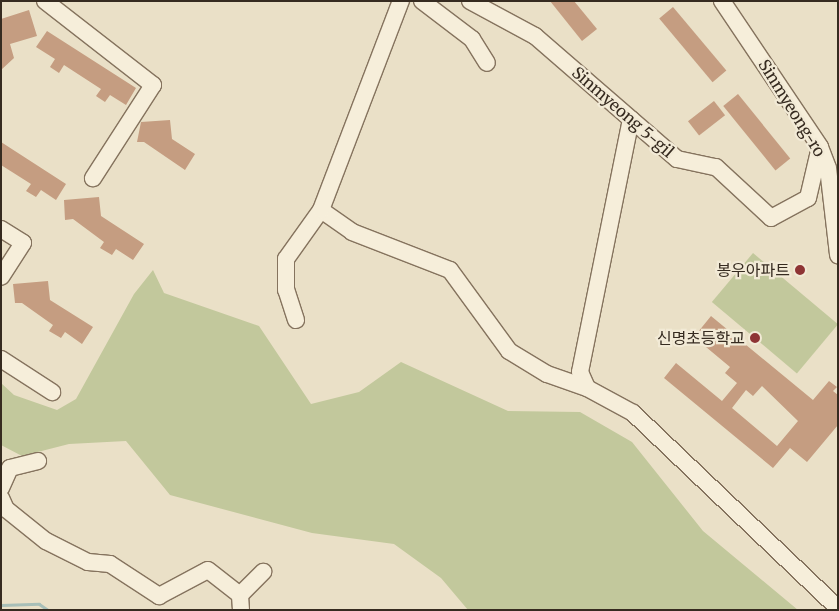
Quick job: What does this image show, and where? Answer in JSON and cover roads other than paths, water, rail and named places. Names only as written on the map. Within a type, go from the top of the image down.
[{"type":"street","points":[[46,1],[153,85],[93,178]]},
{"type":"street","points":[[422,1],[472,39],[487,63]]},
{"type":"street","name":"Sinmyeong 5-gil","points":[[470,1],[535,36],[677,159],[716,167],[771,218],[808,198],[820,147]]},
{"type":"street","name":"Sinmyeong-ro","points":[[722,1],[820,147],[828,168],[838,255]]},
{"type":"street","points":[[296,320],[286,290],[286,259],[321,210],[396,4]]},
{"type":"street","points":[[587,388],[580,372],[631,119]]},
{"type":"street","points":[[820,147],[838,159]]},
{"type":"street","points":[[321,210],[352,232],[450,270],[508,351],[547,374],[587,388],[633,412],[838,608]]},
{"type":"street","points":[[1,229],[23,243],[1,277]]},
{"type":"street","points":[[1,359],[52,392]]},
{"type":"street","points":[[1,488],[10,468],[38,461]]},
{"type":"street","points":[[1,498],[6,509],[46,541],[88,562],[110,564],[159,596],[208,570],[241,602],[263,572]]},
{"type":"waterway","points":[[1,605],[39,604],[48,610]]},
{"type":"place","name":"봉우아파트","points":[[800,270]]},
{"type":"place","name":"신명초등학교","points":[[755,338]]}]
